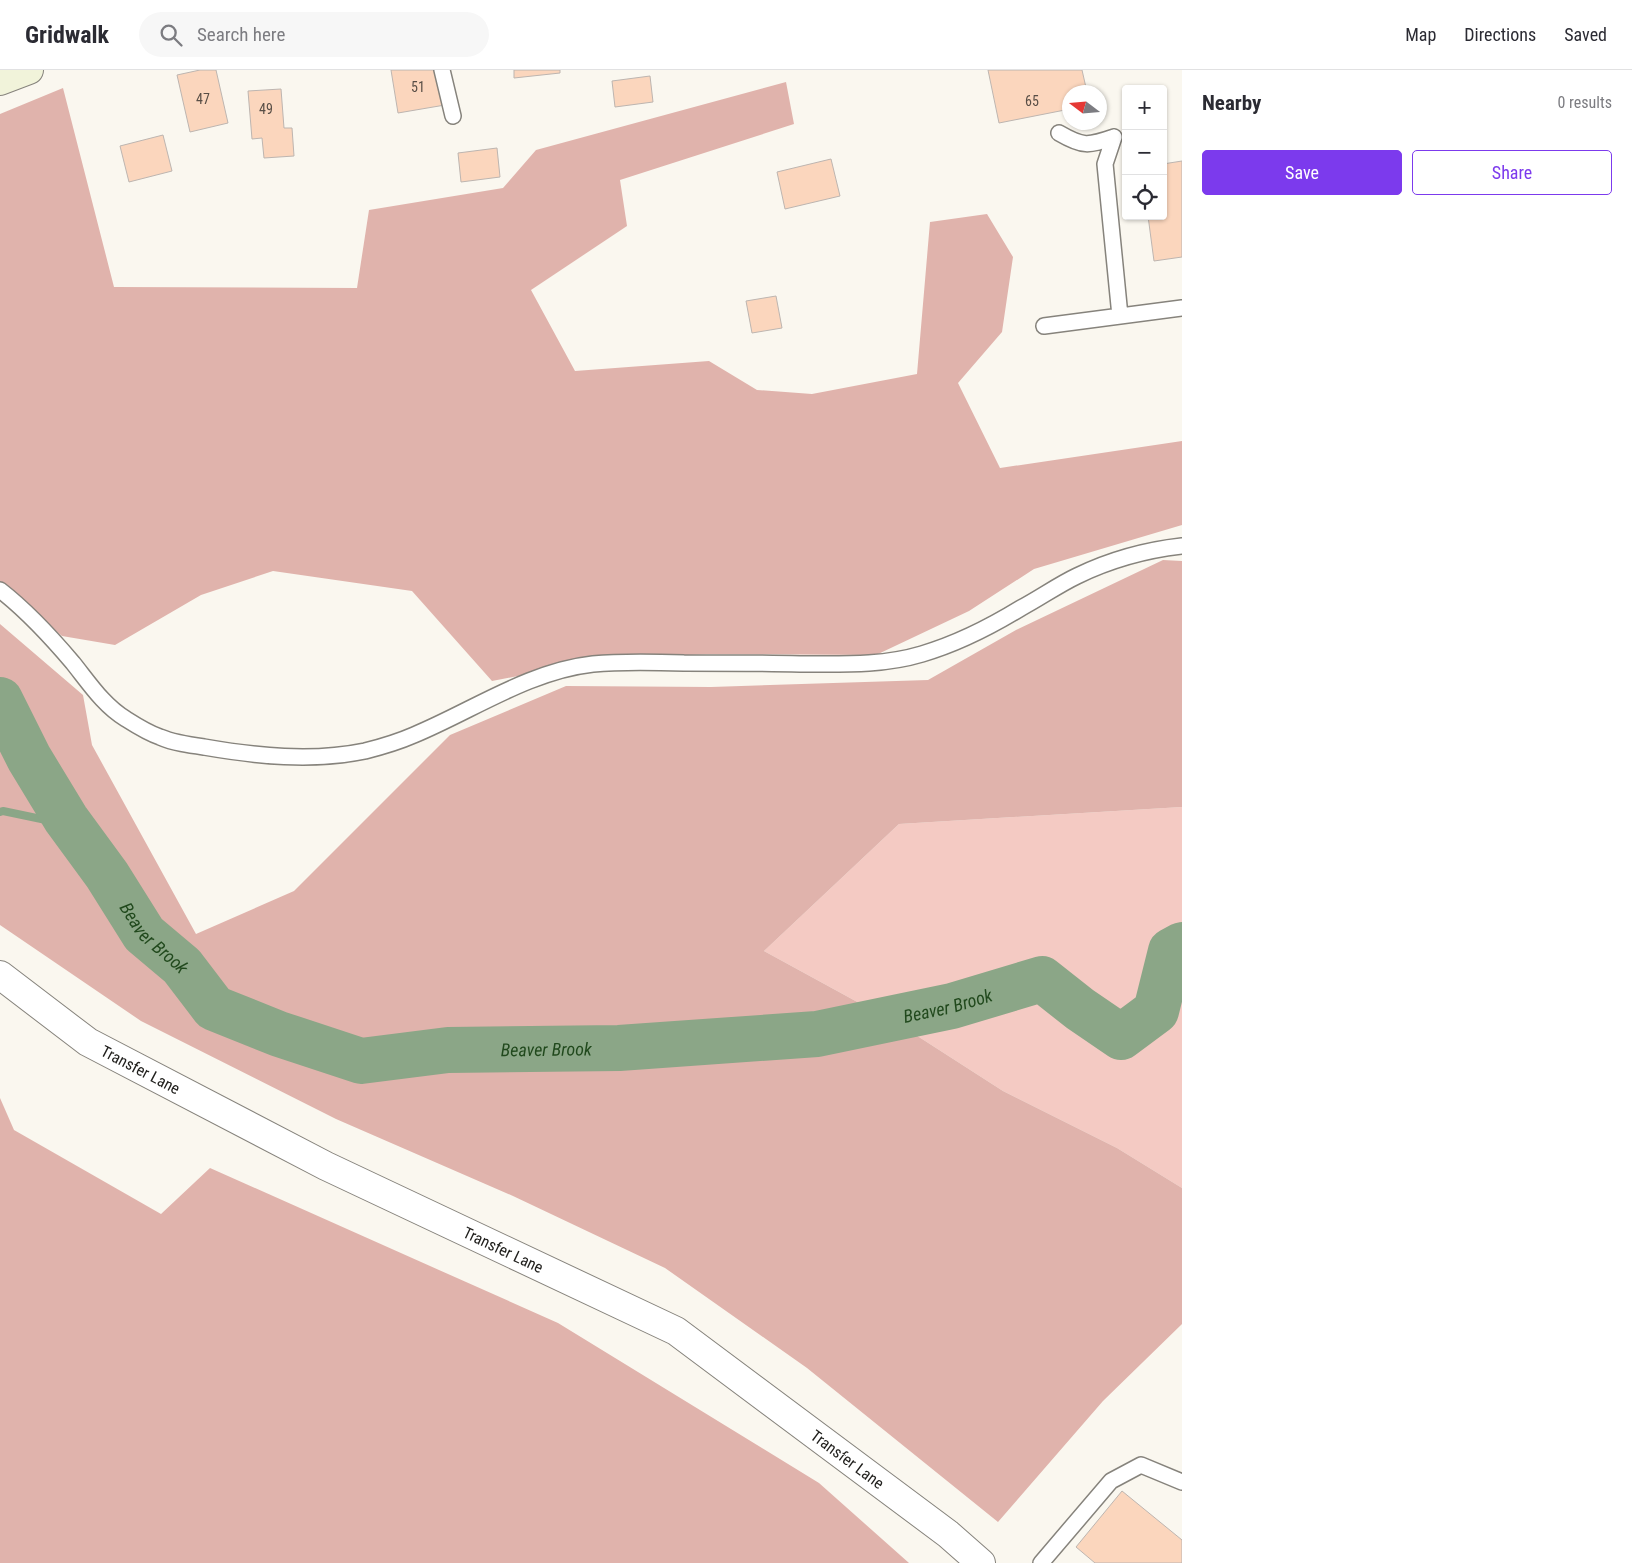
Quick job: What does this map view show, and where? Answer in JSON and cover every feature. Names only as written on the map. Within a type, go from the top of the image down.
[{"type":"street","points":[[0,81],[29,70]]},
{"type":"street","name":"Transfer Lane","points":[[0,975],[88,1042],[326,1166],[676,1331],[948,1534],[981,1563]]},
{"type":"lane","points":[[442,70],[453,116]]},
{"type":"lane","points":[[1059,133],[1075,142],[1091,145],[1114,137],[1105,164],[1120,316]]},
{"type":"lane","points":[[1044,326],[1182,308]]},
{"type":"lane","points":[[0,590],[52,638],[107,704],[122,717],[141,728],[171,741],[220,750],[261,755],[310,756],[356,752],[392,744],[531,681],[579,666],[643,662],[856,664],[903,659],[925,654],[975,633],[1017,611],[1074,577],[1102,565],[1138,554],[1182,546]]},
{"type":"lane","points":[[1041,1563],[1111,1481],[1141,1466],[1182,1482]]},
{"type":"shaded area","points":[[786,82],[794,124],[620,180],[627,226],[531,290],[575,371],[709,361],[757,390],[812,394],[917,374],[930,222],[987,214],[1013,257],[1002,332],[958,383],[1000,468],[1182,441],[1182,525],[1034,569],[969,611],[876,655],[707,654],[584,660],[492,681],[412,591],[273,571],[201,595],[115,645],[62,636],[0,585],[0,114],[63,88],[114,287],[357,288],[369,210],[503,188],[536,150]]},
{"type":"shaded area","points":[[1163,560],[1182,561],[1182,807],[899,824],[764,951],[905,1028],[1003,1091],[1117,1148],[1182,1188],[1182,1324],[1103,1401],[998,1522],[807,1368],[665,1268],[513,1196],[336,1119],[141,1021],[0,925],[0,624],[83,695],[92,745],[196,934],[294,891],[450,735],[566,686],[711,687],[928,680],[1016,630]]},
{"type":"shaded area","points":[[1182,807],[1182,1188],[1117,1148],[1003,1091],[905,1028],[764,951],[899,824]]},
{"type":"shaded area","points":[[0,1098],[14,1130],[161,1214],[210,1168],[558,1323],[819,1483],[909,1563],[0,1563]]},
{"type":"building","points":[[200,70],[216,70],[228,123],[190,132],[177,75]]},
{"type":"building","points":[[391,70],[439,70],[445,105],[398,113]]},
{"type":"building","points":[[514,70],[560,70],[560,73],[514,78]]},
{"type":"building","points":[[988,70],[1082,70],[1085,85],[1062,85],[1062,111],[999,123]]},
{"type":"building","points":[[650,76],[653,102],[615,107],[612,81]]},
{"type":"building","points":[[281,89],[284,128],[292,128],[294,156],[264,158],[262,138],[252,139],[248,91]]},
{"type":"building","points":[[163,135],[172,171],[129,182],[120,146]]},
{"type":"building","points":[[497,148],[500,177],[461,182],[458,153]]},
{"type":"building","points":[[831,159],[840,196],[785,209],[777,172]]},
{"type":"building","points":[[1182,161],[1182,257],[1154,261],[1149,220],[1167,220],[1167,163]]},
{"type":"building","points":[[776,296],[782,328],[752,333],[746,301]]},
{"type":"building","points":[[1122,1491],[1182,1540],[1182,1563],[1095,1563],[1076,1547]]},
{"type":"waterway","name":"Beaver Brook","points":[[0,700],[29,758],[66,819],[107,875],[144,934],[182,966],[214,1008],[279,1034],[361,1061],[448,1050],[619,1048],[817,1034],[952,1006],[1042,979],[1080,1009],[1121,1037],[1156,1011],[1171,951],[1182,945]]},
{"type":"waterway","points":[[0,812],[3,811],[70,825]]}]
